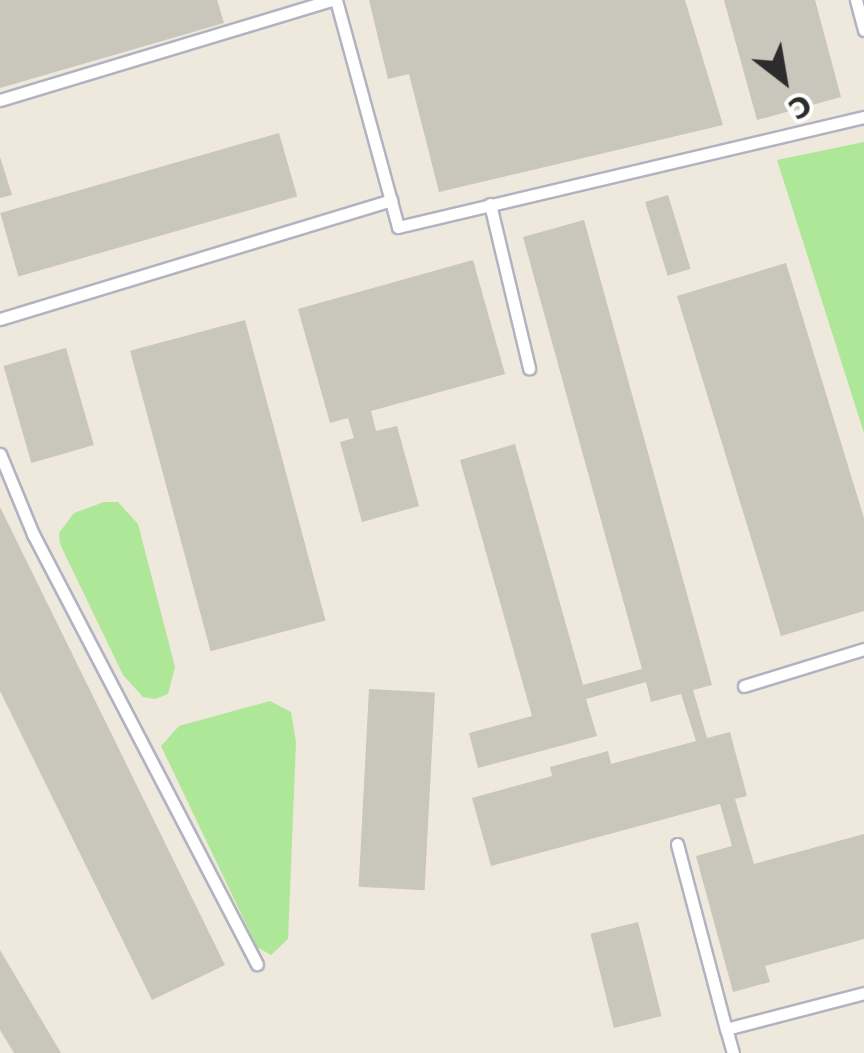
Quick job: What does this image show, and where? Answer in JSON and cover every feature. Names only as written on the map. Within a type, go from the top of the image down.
[{"type":"lane","points":[[0,100],[334,0],[398,227],[864,116]]},
{"type":"lane","points":[[856,0],[864,30]]},
{"type":"lane","points":[[0,319],[391,200]]},
{"type":"lane","points":[[490,204],[529,368]]},
{"type":"lane","points":[[0,454],[33,534],[258,964]]},
{"type":"lane","points":[[744,686],[864,649]]},
{"type":"lane","points":[[677,844],[733,1053]]},
{"type":"lane","points":[[726,1029],[864,993]]},
{"type":"green space","points":[[864,142],[864,433],[777,160]]},
{"type":"green space","points":[[104,502],[118,502],[138,524],[175,667],[168,694],[155,699],[143,697],[123,675],[60,544],[59,533],[74,513]]},
{"type":"green space","points":[[270,701],[291,712],[296,742],[288,939],[271,955],[257,947],[161,746],[179,726]]},
{"type":"building","points":[[0,0],[217,0],[224,23],[0,88]]},
{"type":"building","points":[[369,0],[685,0],[723,125],[439,192],[409,74],[388,79]]},
{"type":"building","points":[[724,0],[815,0],[841,97],[757,120]]},
{"type":"building","points":[[279,133],[297,196],[18,276],[0,213]]},
{"type":"building","points":[[0,157],[12,195],[0,198]]},
{"type":"building","points":[[668,195],[691,269],[668,276],[645,202]]},
{"type":"building","points":[[584,220],[712,685],[693,690],[707,738],[730,732],[747,796],[735,799],[754,864],[864,834],[864,939],[765,966],[770,982],[733,992],[696,856],[732,846],[720,804],[491,866],[472,798],[552,776],[550,767],[608,751],[611,764],[696,741],[681,694],[651,702],[646,682],[586,699],[597,736],[478,768],[469,733],[532,716],[460,460],[515,444],[583,685],[642,669],[523,237]]},
{"type":"building","points":[[473,260],[505,374],[371,411],[376,431],[397,426],[419,506],[362,522],[340,442],[354,438],[348,418],[330,423],[298,309]]},
{"type":"building","points":[[786,263],[864,518],[864,611],[781,636],[677,296]]},
{"type":"building","points":[[245,320],[325,620],[211,651],[130,351]]},
{"type":"building","points":[[66,348],[94,445],[31,463],[4,366]]},
{"type":"building","points":[[0,507],[225,965],[152,1000],[0,691]]},
{"type":"building","points":[[369,689],[435,692],[425,890],[359,887]]},
{"type":"building","points":[[638,922],[661,1016],[614,1028],[590,934]]},
{"type":"building","points":[[0,950],[61,1053],[14,1053],[0,1030]]}]
